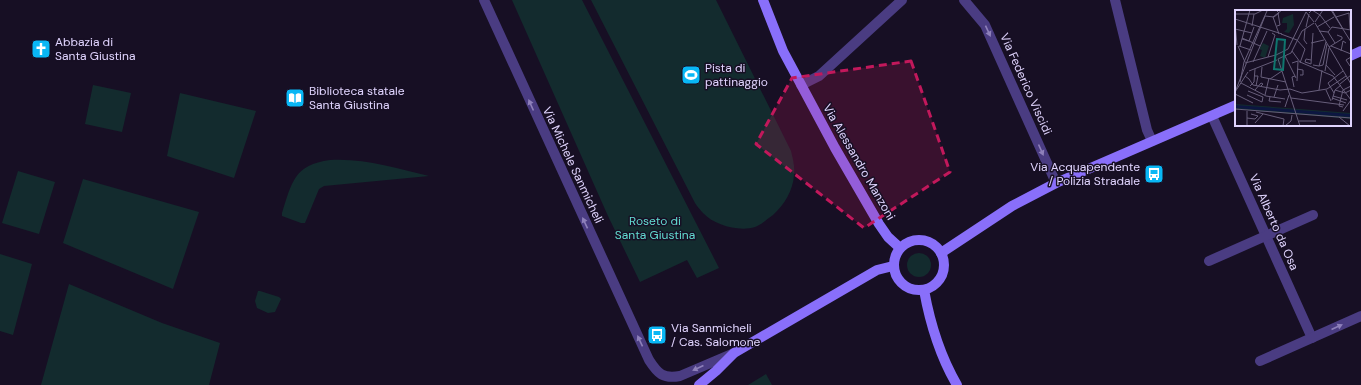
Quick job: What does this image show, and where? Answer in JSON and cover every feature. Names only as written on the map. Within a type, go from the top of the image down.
[{"type":"main road","name":"Via Alessandro Manzoni","points":[[763,0],[783,51],[835,148],[888,237],[900,248]]},
{"type":"main road","points":[[1351,56],[1361,52]]},
{"type":"main road","points":[[941,254],[1006,210],[1056,183],[1235,105]]},
{"type":"main road","points":[[913,240],[929,242],[936,247],[941,254],[944,261],[942,276],[931,287],[924,290],[917,290],[903,285],[898,280],[893,266],[896,254],[906,243],[913,240]]},
{"type":"main road","points":[[698,385],[716,371],[734,353],[877,270],[893,266]]},
{"type":"main road","points":[[924,290],[932,326],[957,385]]},
{"type":"street","name":"Via Michele Sanmicheli","points":[[484,0],[652,365],[660,374],[671,377],[680,376],[734,353]]},
{"type":"street","points":[[801,85],[819,76],[902,0]]},
{"type":"street","name":"Via Federico Viscidi","points":[[964,0],[985,25],[1056,183]]},
{"type":"street","points":[[1115,0],[1146,130],[1152,141]]},
{"type":"street","name":"Via Alberto da Osa","points":[[1212,116],[1312,338]]},
{"type":"street","points":[[1209,261],[1313,215]]},
{"type":"street","points":[[1260,361],[1361,316]]},
{"type":"highlighted area","points":[[911,61],[950,172],[864,228],[756,144],[792,78]]},
{"type":"green space","name":"Roseto di Santa Giustina","points":[[512,0],[582,0],[719,268],[697,278],[687,260],[640,282],[608,216]]},
{"type":"green space","name":"Pista di pattinaggio","points":[[591,0],[716,0],[791,151],[794,169],[792,187],[781,207],[773,215],[755,227],[742,229],[720,224],[701,211],[695,203]]},
{"type":"green space","points":[[93,85],[131,93],[122,132],[85,124]]},
{"type":"green space","points":[[180,93],[256,111],[234,178],[167,156]]},
{"type":"green space","points":[[330,160],[368,162],[429,176],[324,186],[319,189],[305,223],[282,216],[289,192],[296,177],[309,166],[318,162]]},
{"type":"green space","points":[[18,171],[55,182],[39,234],[2,223]]},
{"type":"green space","points":[[83,179],[199,212],[173,289],[63,243]]},
{"type":"green space","points":[[919,253],[928,256],[931,265],[928,274],[919,277],[910,274],[907,265],[910,256]]},
{"type":"green space","points":[[0,254],[32,264],[13,335],[0,331]]},
{"type":"green space","points":[[69,284],[162,323],[220,343],[209,385],[41,385]]},
{"type":"green space","points":[[258,291],[279,297],[281,299],[275,312],[268,313],[257,308],[255,301]]},
{"type":"green space","points":[[766,374],[772,385],[748,385]]},
{"type":"place","name":"Abbazia di Santa Giustina","points":[[41,49]]},
{"type":"place","name":"Pista di pattinaggio","points":[[691,75]]},
{"type":"place","name":"Biblioteca statale Santa Giustina","points":[[295,98]]},
{"type":"place","name":"Via Acquapendente / Polizia Stradale","points":[[1154,174]]},
{"type":"place","name":"Via Sanmicheli / Cas. Salomone","points":[[657,335]]}]
